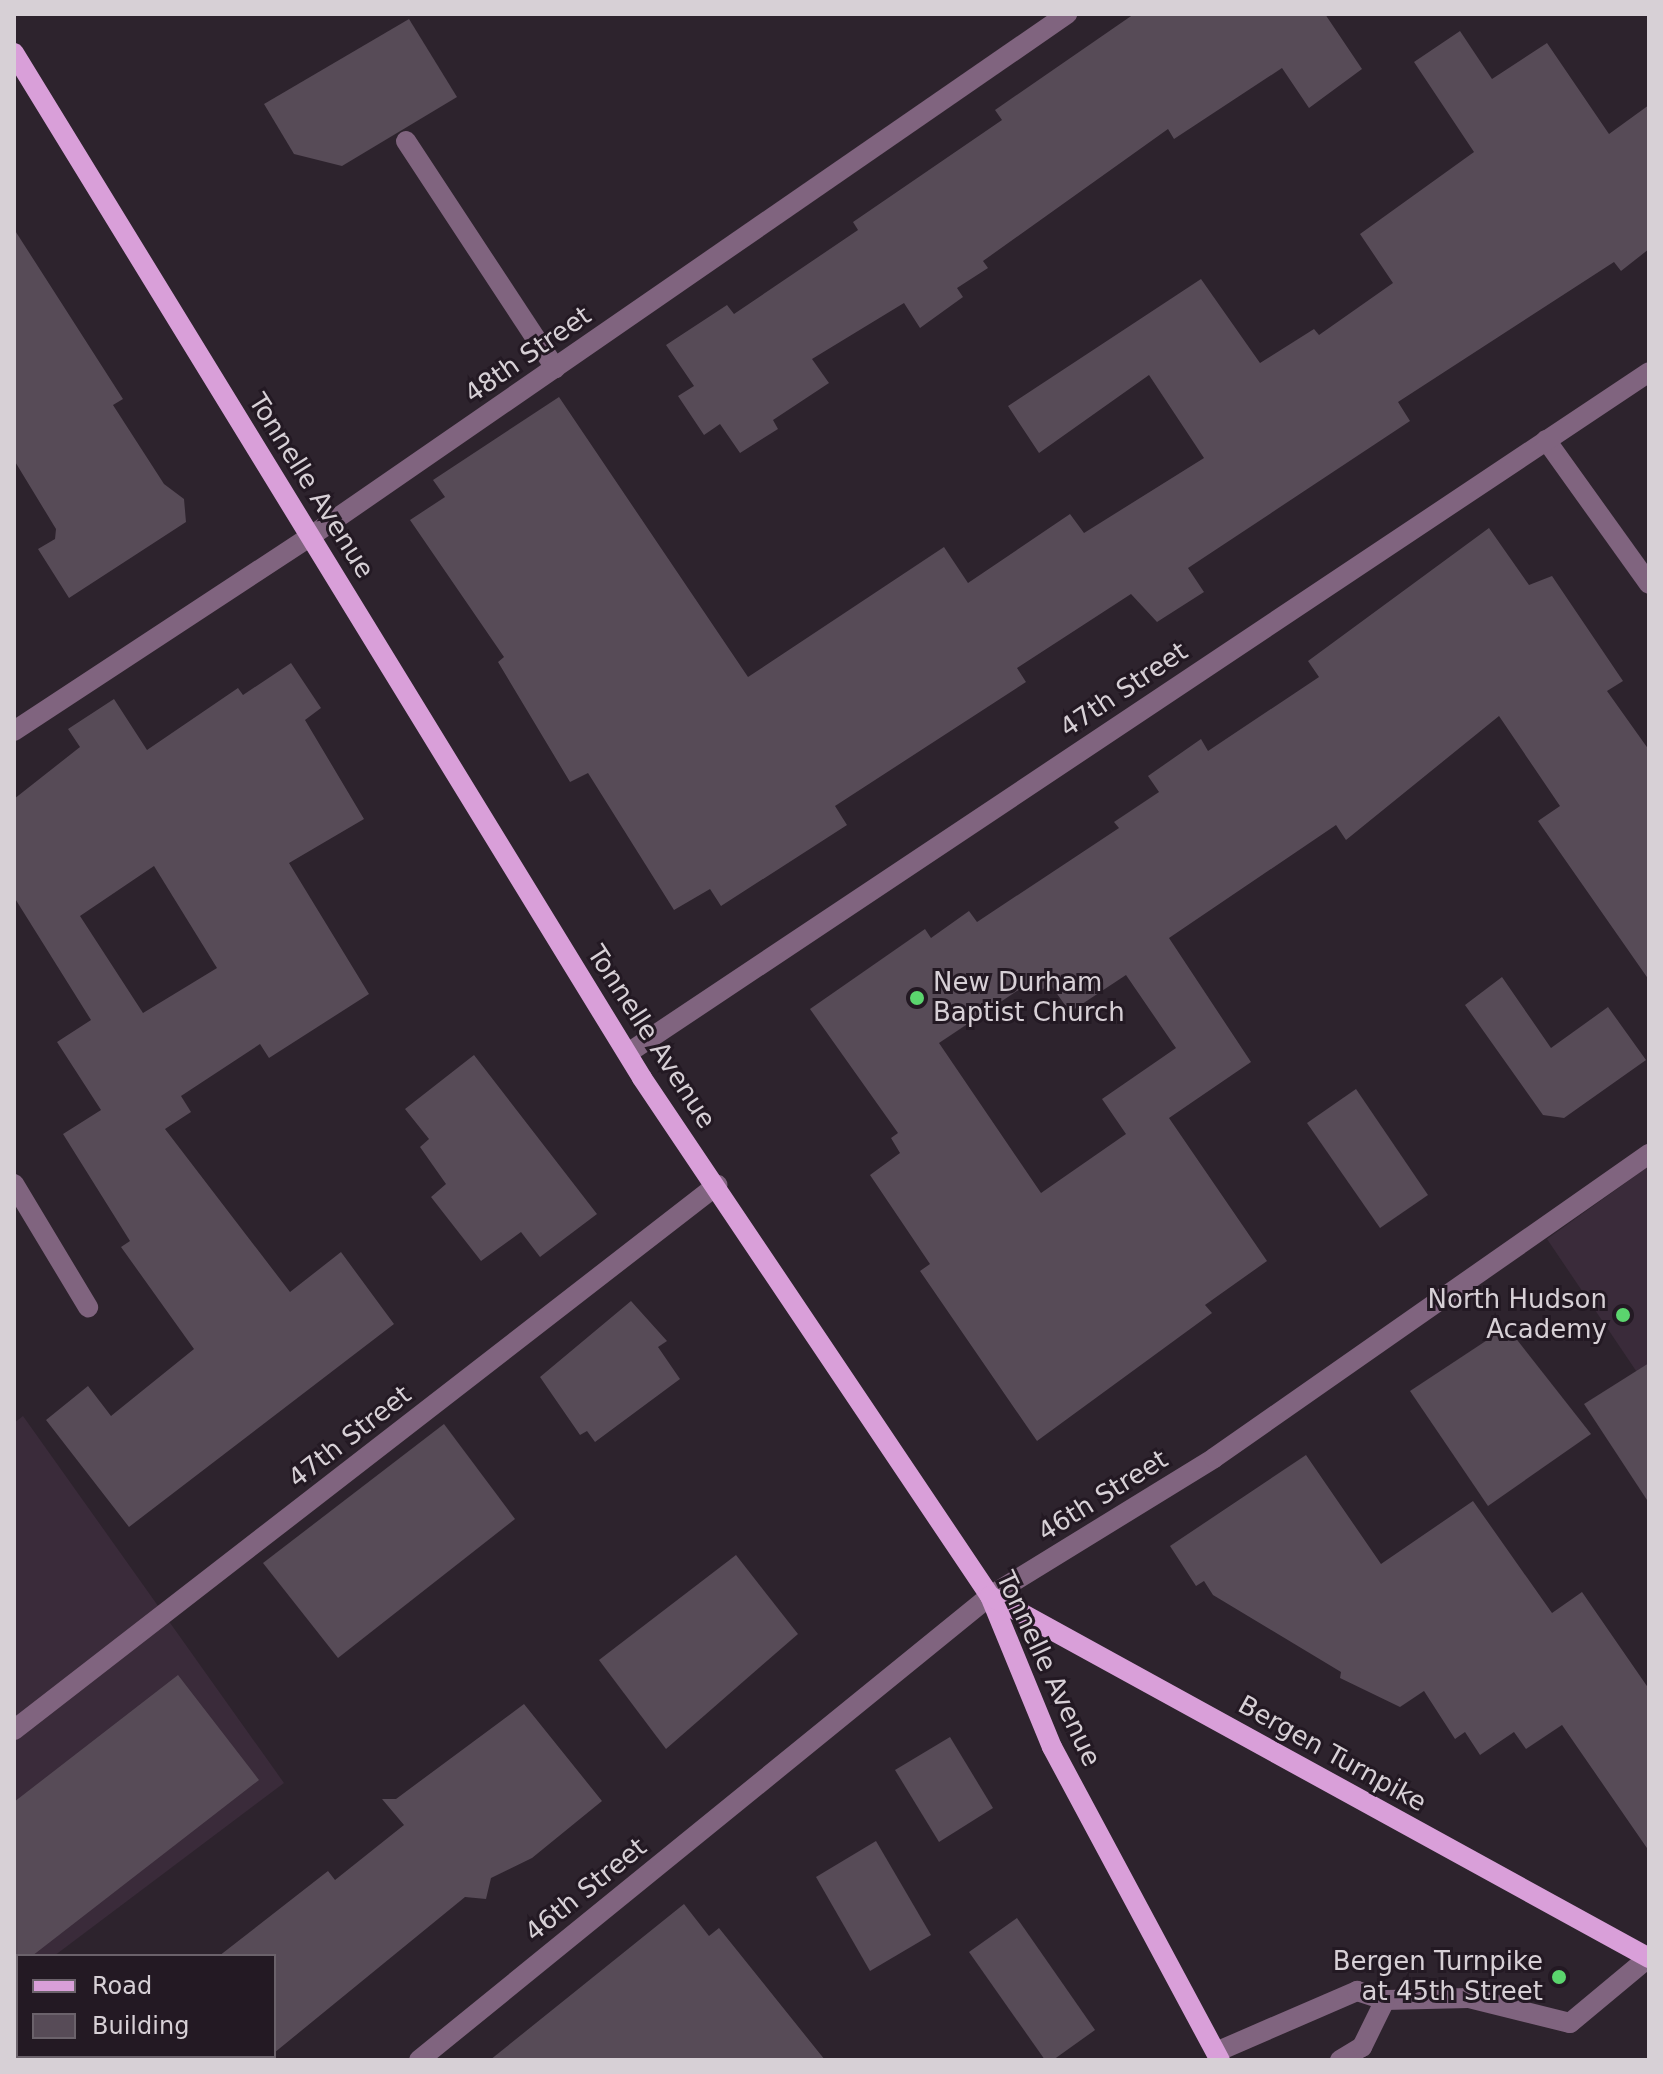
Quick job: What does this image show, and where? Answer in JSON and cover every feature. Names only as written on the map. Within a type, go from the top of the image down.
[{"type":"main road","name":"Tonnelle Avenue","points":[[14,53],[628,1053],[990,1596],[1052,1747],[1218,2056]]},
{"type":"main road","name":"Bergen Turnpike","points":[[990,1596],[1648,1958]]},
{"type":"street","name":"48th Street","points":[[14,731],[311,536],[1067,14]]},
{"type":"street","points":[[406,141],[555,368]]},
{"type":"street","name":"47th Street","points":[[628,1053],[1649,372]]},
{"type":"street","points":[[1546,440],[1649,584]]},
{"type":"street","name":"46th Street","points":[[419,2060],[990,1596],[1214,1458],[1649,1154]]},
{"type":"street","points":[[14,1184],[88,1307]]},
{"type":"street","name":"47th Street","points":[[14,1730],[717,1185]]},
{"type":"street","points":[[1218,2056],[1357,1991],[1385,2000],[1469,1998],[1570,2023],[1594,2010],[1648,1958]]},
{"type":"street","points":[[1340,2060],[1362,2047],[1385,2000]]},
{"type":"shaded area","name":"North Hudson Academy","points":[[1649,1166],[1649,1390],[1547,1239]]},
{"type":"shaded area","points":[[23,1416],[284,1783],[57,1954],[16,1954],[14,1986],[14,1423]]},
{"type":"building","points":[[1134,14],[1325,14],[1362,69],[1309,108],[1282,68],[1174,139],[1168,129],[983,261],[988,268],[957,288],[963,297],[920,328],[904,303],[812,359],[829,383],[773,420],[778,429],[740,453],[720,424],[704,435],[678,396],[694,386],[666,345],[727,305],[734,314],[858,230],[853,222],[1002,120],[995,110]]},
{"type":"building","points":[[409,19],[457,97],[342,166],[294,154],[264,104]]},
{"type":"building","points":[[1460,31],[1492,79],[1547,43],[1609,134],[1649,105],[1649,249],[1621,271],[1614,262],[1398,402],[1410,421],[1188,568],[1204,592],[1157,622],[1131,594],[1017,668],[1026,682],[835,806],[847,825],[721,906],[710,889],[674,910],[588,773],[570,782],[498,662],[504,657],[410,520],[445,497],[433,480],[559,397],[748,677],[944,547],[968,583],[1070,514],[1084,533],[1204,458],[1149,375],[1039,453],[1008,406],[1201,279],[1260,363],[1314,329],[1319,335],[1393,283],[1360,234],[1474,152],[1414,62]]},
{"type":"building","points":[[14,229],[123,399],[113,405],[164,484],[184,499],[186,522],[69,598],[38,549],[55,539],[56,529],[14,460]]},
{"type":"building","points":[[1489,528],[1529,585],[1552,576],[1623,681],[1607,691],[1649,750],[1649,980],[1538,821],[1560,806],[1499,716],[1346,840],[1336,825],[1169,938],[1251,1062],[1169,1118],[1267,1261],[1205,1305],[1212,1313],[1037,1441],[920,1271],[930,1264],[870,1175],[900,1153],[891,1138],[898,1133],[810,1009],[925,929],[931,938],[969,911],[977,922],[1119,828],[1114,822],[1159,792],[1148,776],[1201,739],[1208,751],[1319,677],[1308,661]],"holes":[[[1126,975],[1176,1048],[1102,1099],[1126,1134],[1041,1193],[939,1043],[1032,981],[1039,992],[1050,984],[1070,1012]]]},
{"type":"building","points":[[291,663],[321,708],[305,720],[364,819],[289,863],[369,994],[269,1058],[260,1044],[181,1096],[191,1112],[165,1129],[290,1292],[341,1252],[394,1324],[129,1527],[46,1420],[88,1386],[111,1416],[194,1349],[121,1247],[130,1241],[63,1134],[101,1110],[57,1042],[91,1020],[14,897],[14,799],[80,747],[68,729],[114,699],[147,750],[238,688],[243,695]],"holes":[[[154,866],[217,968],[143,1013],[80,916]]]},
{"type":"building","points":[[1502,977],[1551,1048],[1608,1007],[1646,1060],[1564,1118],[1543,1115],[1465,1005]]},
{"type":"building","points":[[474,1055],[597,1214],[540,1257],[521,1232],[481,1261],[431,1197],[446,1184],[420,1147],[429,1139],[405,1109]]},
{"type":"building","points":[[1356,1089],[1428,1195],[1380,1228],[1307,1123]]},
{"type":"building","points":[[631,1301],[667,1341],[658,1347],[680,1379],[595,1442],[587,1431],[580,1435],[540,1377]]},
{"type":"building","points":[[1507,1327],[1591,1434],[1488,1506],[1410,1391]]},
{"type":"building","points":[[1649,1363],[1649,1503],[1584,1404]]},
{"type":"building","points":[[444,1424],[515,1519],[338,1658],[263,1563]]},
{"type":"building","points":[[1306,1455],[1381,1564],[1473,1501],[1552,1613],[1582,1592],[1649,1689],[1649,1851],[1562,1725],[1526,1749],[1514,1732],[1480,1755],[1465,1732],[1455,1739],[1424,1691],[1400,1707],[1340,1678],[1341,1672],[1213,1595],[1204,1581],[1196,1586],[1170,1546]]},
{"type":"building","points":[[736,1555],[798,1634],[666,1749],[599,1660]]},
{"type":"building","points":[[178,1675],[259,1780],[35,1954],[16,1954],[14,1970],[14,1802]]},
{"type":"building","points":[[524,1704],[602,1801],[532,1858],[491,1878],[486,1899],[465,1897],[276,2051],[276,1954],[222,1954],[328,1871],[335,1880],[404,1825],[382,1799],[396,1799]]},
{"type":"building","points":[[950,1737],[993,1808],[939,1842],[895,1770]]},
{"type":"building","points":[[876,1841],[931,1935],[870,1971],[816,1877]]},
{"type":"building","points":[[684,1904],[709,1936],[719,1928],[825,2060],[490,2060]]},
{"type":"building","points":[[1017,1918],[1095,2030],[1053,2060],[1045,2060],[969,1952]]},
{"type":"place","name":"New Durham Baptist Church","points":[[917,998]]},
{"type":"place","name":"North Hudson Academy","points":[[1623,1315]]},
{"type":"place","name":"Bergen Turnpike at 45th Street","points":[[1559,1977]]}]
